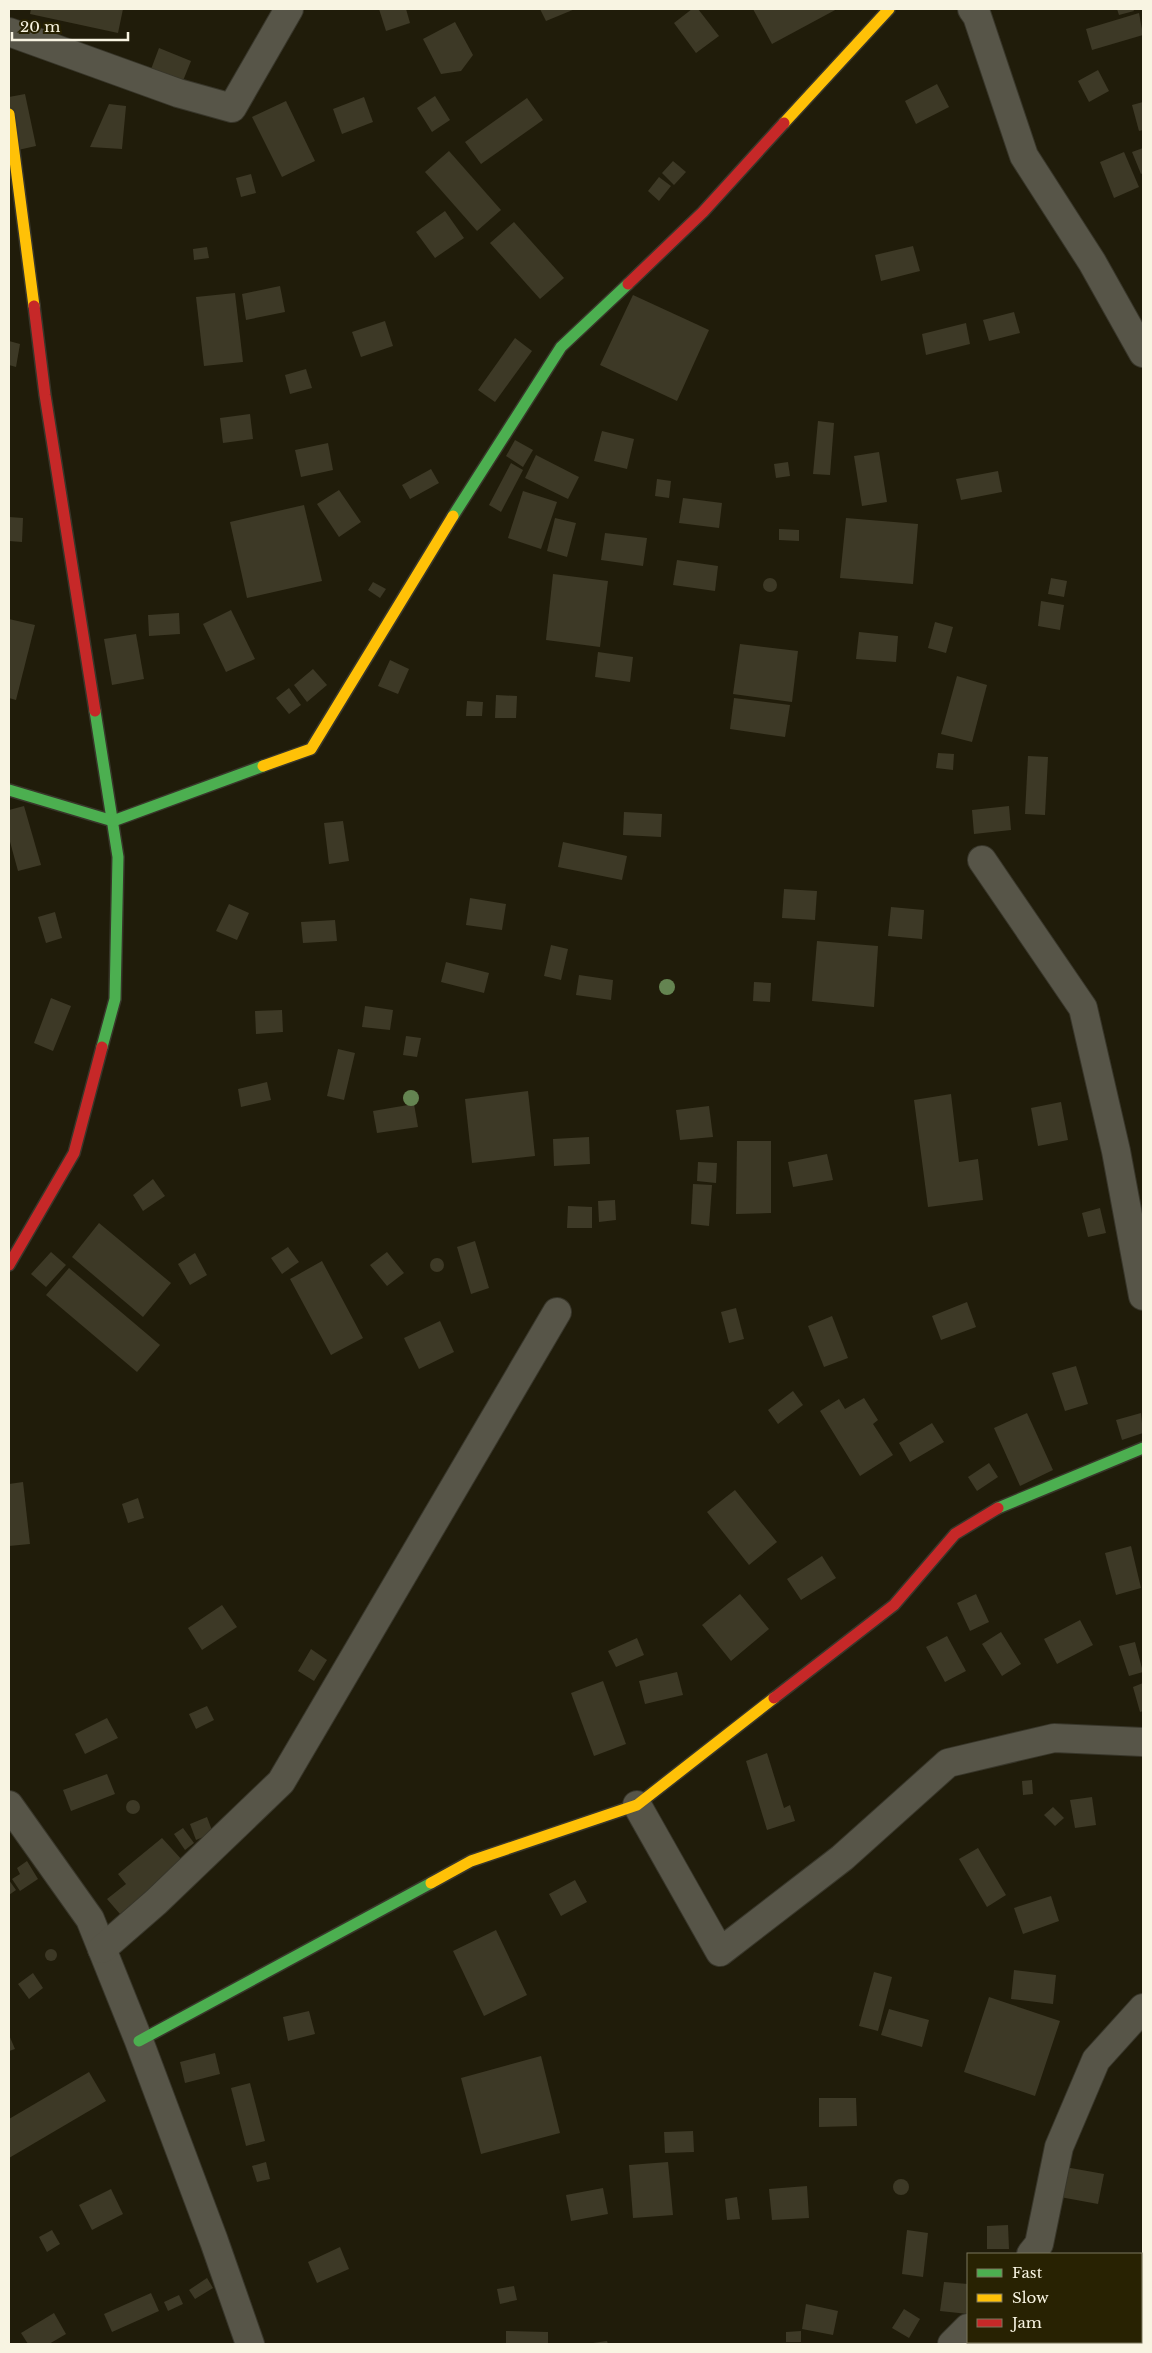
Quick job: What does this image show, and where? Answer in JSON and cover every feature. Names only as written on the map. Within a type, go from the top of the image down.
[{"type":"street","points":[[9,32],[178,93],[232,108],[289,9]]},
{"type":"street","points":[[9,790],[113,821],[311,749],[457,509],[561,347],[703,212],[889,9]]},
{"type":"street","points":[[972,9],[977,16],[1024,156],[1092,262],[1143,353]]},
{"type":"street","points":[[9,114],[44,395],[118,857],[115,999],[74,1153],[9,1265]]},
{"type":"street","points":[[982,860],[1083,1008],[1116,1151],[1143,1296]]},
{"type":"street","points":[[102,1949],[156,1902],[281,1782],[557,1312]]},
{"type":"street","points":[[139,2041],[471,1861],[637,1805],[894,1605],[955,1534],[1003,1505],[1143,1448]]},
{"type":"street","points":[[637,1805],[720,1952],[842,1858],[948,1763],[1054,1738],[1143,1742]]},
{"type":"street","points":[[9,1805],[90,1919],[139,2041],[214,2241],[250,2344]]},
{"type":"street","points":[[1032,2253],[1040,2244],[1059,2147],[1096,2060],[1143,2008]]},
{"type":"street","points":[[952,2344],[967,2329]]},
{"type":"building","points":[[31,9],[123,9],[118,33],[30,14]]},
{"type":"building","points":[[379,9],[406,9],[410,23],[386,31]]},
{"type":"building","points":[[540,9],[575,9],[546,21]]},
{"type":"building","points":[[692,9],[698,9],[719,36],[696,53],[674,23]]},
{"type":"building","points":[[753,9],[837,9],[772,44]]},
{"type":"building","points":[[1117,9],[1133,9],[1134,11],[1119,15]]},
{"type":"building","points":[[1139,13],[1143,35],[1092,50],[1086,29]]},
{"type":"building","points":[[455,22],[473,55],[461,71],[441,74],[423,39]]},
{"type":"building","points":[[159,48],[191,61],[178,93],[147,80]]},
{"type":"building","points":[[1098,70],[1109,91],[1089,102],[1078,81]]},
{"type":"building","points":[[937,84],[949,107],[916,124],[905,101]]},
{"type":"building","points":[[25,94],[36,146],[9,152],[9,97]]},
{"type":"building","points":[[435,96],[450,120],[432,132],[417,108]]},
{"type":"building","points":[[364,97],[373,122],[342,134],[333,109]]},
{"type":"building","points":[[527,98],[543,120],[481,164],[465,142]]},
{"type":"building","points":[[286,101],[315,161],[282,177],[252,117]]},
{"type":"building","points":[[1143,102],[1143,130],[1139,131],[1132,105]]},
{"type":"building","points":[[109,104],[126,106],[122,149],[90,147]]},
{"type":"building","points":[[1143,148],[1143,173],[1141,174],[1132,152]]},
{"type":"building","points":[[449,151],[501,210],[477,231],[425,172]]},
{"type":"building","points":[[1124,152],[1139,187],[1114,198],[1100,162]]},
{"type":"building","points":[[673,161],[686,172],[674,185],[662,173]]},
{"type":"building","points":[[251,174],[256,193],[241,197],[236,178]]},
{"type":"building","points":[[659,177],[671,186],[659,201],[648,191]]},
{"type":"building","points":[[445,211],[464,238],[435,258],[416,232]]},
{"type":"building","points":[[514,222],[564,278],[540,299],[490,243]]},
{"type":"building","points":[[913,246],[920,271],[881,281],[875,255]]},
{"type":"building","points":[[207,247],[209,258],[194,260],[193,249]]},
{"type":"building","points":[[280,286],[285,312],[246,320],[242,294]]},
{"type":"building","points":[[235,293],[243,362],[204,366],[196,297]]},
{"type":"building","points":[[633,295],[709,330],[677,401],[600,365]]},
{"type":"building","points":[[1014,312],[1020,333],[989,341],[983,320]]},
{"type":"building","points":[[385,321],[393,346],[361,357],[352,332]]},
{"type":"building","points":[[966,323],[970,344],[926,355],[922,334]]},
{"type":"building","points":[[515,338],[532,351],[495,402],[478,390]]},
{"type":"building","points":[[9,341],[20,344],[16,367],[9,365]]},
{"type":"building","points":[[306,369],[312,388],[290,394],[285,375]]},
{"type":"building","points":[[250,414],[253,439],[223,443],[220,418]]},
{"type":"building","points":[[818,421],[834,423],[830,475],[813,474]]},
{"type":"building","points":[[602,431],[634,439],[627,469],[594,461]]},
{"type":"building","points":[[515,440],[533,450],[523,467],[506,456]]},
{"type":"building","points":[[328,443],[333,470],[301,477],[295,450]]},
{"type":"building","points":[[879,452],[887,502],[862,506],[854,456]]},
{"type":"building","points":[[536,455],[579,477],[568,499],[525,478]]},
{"type":"building","points":[[788,462],[790,476],[776,478],[774,464]]},
{"type":"building","points":[[511,463],[523,470],[501,512],[489,505]]},
{"type":"building","points":[[431,469],[439,483],[410,499],[402,485]]},
{"type":"building","points":[[998,471],[1002,492],[961,500],[956,479]]},
{"type":"building","points":[[657,479],[671,481],[669,498],[655,496]]},
{"type":"building","points":[[339,490],[361,522],[339,537],[317,504]]},
{"type":"building","points":[[523,491],[557,502],[541,549],[508,538]]},
{"type":"building","points":[[683,498],[722,503],[719,528],[679,523]]},
{"type":"building","points":[[304,505],[322,581],[247,598],[230,522]]},
{"type":"building","points":[[9,517],[23,518],[22,542],[9,541]]},
{"type":"building","points":[[555,518],[576,523],[567,557],[547,551]]},
{"type":"building","points":[[846,518],[918,524],[913,584],[840,578]]},
{"type":"building","points":[[779,529],[799,530],[799,541],[779,540]]},
{"type":"building","points":[[605,533],[647,538],[643,566],[601,560]]},
{"type":"building","points":[[677,560],[718,566],[715,591],[673,585]]},
{"type":"building","points":[[553,574],[608,581],[600,647],[546,640]]},
{"type":"building","points":[[770,578],[775,580],[777,585],[775,590],[770,592],[765,590],[763,585],[765,580]]},
{"type":"building","points":[[1051,578],[1067,581],[1064,597],[1048,594]]},
{"type":"building","points":[[373,582],[386,589],[380,598],[368,590]]},
{"type":"building","points":[[1041,601],[1064,605],[1060,630],[1038,626]]},
{"type":"building","points":[[231,610],[255,659],[226,672],[203,624]]},
{"type":"building","points":[[179,613],[180,634],[149,636],[148,615]]},
{"type":"building","points":[[9,619],[35,625],[16,700],[9,698]]},
{"type":"building","points":[[935,622],[953,627],[946,653],[928,648]]},
{"type":"building","points":[[859,632],[898,636],[896,662],[856,659]]},
{"type":"building","points":[[136,634],[144,679],[112,685],[104,639]]},
{"type":"building","points":[[740,644],[798,651],[792,702],[733,694]]},
{"type":"building","points":[[598,652],[633,657],[630,682],[595,677]]},
{"type":"building","points":[[390,660],[409,669],[398,694],[378,686]]},
{"type":"building","points":[[313,669],[327,685],[307,702],[294,685]]},
{"type":"building","points":[[957,676],[987,685],[972,742],[941,734]]},
{"type":"building","points":[[289,688],[301,705],[289,714],[276,698]]},
{"type":"building","points":[[496,695],[517,696],[516,718],[495,718]]},
{"type":"building","points":[[734,698],[790,705],[785,737],[730,729]]},
{"type":"building","points":[[467,701],[483,702],[482,716],[466,716]]},
{"type":"building","points":[[938,753],[954,754],[953,770],[936,768]]},
{"type":"building","points":[[1028,756],[1048,757],[1045,815],[1025,814]]},
{"type":"building","points":[[24,806],[41,865],[18,871],[9,838],[9,810]]},
{"type":"building","points":[[1009,806],[1011,830],[974,834],[972,810]]},
{"type":"building","points":[[624,812],[662,814],[661,837],[623,835]]},
{"type":"building","points":[[343,821],[349,861],[329,864],[324,823]]},
{"type":"building","points":[[563,842],[627,856],[622,880],[558,867]]},
{"type":"building","points":[[784,889],[817,891],[815,920],[782,918]]},
{"type":"building","points":[[470,898],[506,904],[502,930],[466,925]]},
{"type":"building","points":[[229,904],[249,913],[237,940],[216,931]]},
{"type":"building","points":[[891,907],[924,910],[922,939],[888,936]]},
{"type":"building","points":[[55,912],[62,938],[46,943],[38,917]]},
{"type":"building","points":[[335,920],[337,941],[303,943],[301,922]]},
{"type":"building","points":[[817,941],[878,946],[874,1007],[812,1001]]},
{"type":"building","points":[[551,945],[568,949],[561,980],[544,976]]},
{"type":"building","points":[[446,962],[489,973],[484,993],[441,982]]},
{"type":"building","points":[[579,975],[613,980],[611,1000],[576,995]]},
{"type":"building","points":[[754,982],[771,983],[770,1002],[753,1001]]},
{"type":"building","points":[[51,998],[71,1006],[53,1051],[34,1043]]},
{"type":"building","points":[[365,1006],[393,1010],[390,1030],[362,1027]]},
{"type":"building","points":[[282,1010],[283,1032],[256,1034],[255,1011]]},
{"type":"building","points":[[406,1036],[421,1038],[417,1057],[403,1055]]},
{"type":"building","points":[[338,1049],[355,1053],[344,1100],[327,1096]]},
{"type":"building","points":[[267,1082],[271,1100],[241,1107],[238,1089]]},
{"type":"building","points":[[528,1091],[535,1156],[472,1163],[465,1099]]},
{"type":"building","points":[[951,1094],[959,1162],[978,1159],[983,1200],[928,1207],[914,1100]]},
{"type":"building","points":[[1061,1102],[1068,1140],[1038,1146],[1031,1108]]},
{"type":"building","points":[[414,1104],[418,1127],[377,1133],[373,1111]]},
{"type":"building","points":[[709,1106],[713,1137],[680,1140],[676,1110]]},
{"type":"building","points":[[589,1137],[590,1164],[554,1166],[553,1139]]},
{"type":"building","points":[[737,1141],[771,1141],[771,1213],[736,1214]]},
{"type":"building","points":[[827,1154],[833,1180],[793,1187],[788,1162]]},
{"type":"building","points":[[698,1162],[717,1163],[716,1183],[697,1181]]},
{"type":"building","points":[[153,1179],[165,1196],[143,1211],[133,1195]]},
{"type":"building","points":[[693,1184],[712,1185],[709,1226],[691,1224]]},
{"type":"building","points":[[615,1200],[616,1220],[599,1222],[598,1201]]},
{"type":"building","points":[[568,1206],[592,1207],[592,1228],[567,1228]]},
{"type":"building","points":[[1100,1208],[1106,1233],[1088,1237],[1082,1213]]},
{"type":"building","points":[[99,1223],[171,1283],[143,1317],[72,1257]]},
{"type":"building","points":[[475,1241],[489,1288],[471,1294],[457,1247]]},
{"type":"building","points":[[288,1247],[299,1262],[282,1274],[271,1258]]},
{"type":"building","points":[[51,1252],[66,1265],[46,1287],[31,1274]]},
{"type":"building","points":[[387,1252],[404,1273],[387,1286],[370,1265]]},
{"type":"building","points":[[195,1253],[207,1275],[190,1285],[178,1264]]},
{"type":"building","points":[[434,1258],[440,1258],[444,1265],[440,1272],[434,1272],[430,1268],[430,1262]]},
{"type":"building","points":[[322,1261],[363,1338],[331,1355],[290,1279]]},
{"type":"building","points":[[69,1268],[160,1345],[137,1372],[46,1295]]},
{"type":"building","points":[[967,1302],[976,1327],[941,1340],[932,1316]]},
{"type":"building","points":[[736,1308],[744,1339],[729,1343],[721,1312]]},
{"type":"building","points":[[832,1316],[848,1358],[824,1367],[808,1326]]},
{"type":"building","points":[[440,1321],[454,1352],[419,1369],[404,1338]]},
{"type":"building","points":[[1076,1366],[1088,1404],[1065,1411],[1052,1373]]},
{"type":"building","points":[[793,1391],[803,1405],[778,1424],[768,1410]]},
{"type":"building","points":[[864,1398],[878,1420],[873,1424],[893,1455],[860,1476],[820,1411],[839,1399],[845,1409]]},
{"type":"building","points":[[1027,1413],[1053,1470],[1020,1486],[994,1428]]},
{"type":"building","points":[[1141,1413],[1143,1433],[1122,1440],[1116,1420]]},
{"type":"building","points":[[932,1423],[944,1442],[910,1462],[899,1443]]},
{"type":"building","points":[[989,1463],[998,1477],[977,1491],[968,1477]]},
{"type":"building","points":[[23,1482],[30,1544],[9,1546],[9,1484]]},
{"type":"building","points":[[735,1490],[777,1542],[749,1565],[707,1512]]},
{"type":"building","points":[[138,1498],[144,1518],[128,1523],[122,1504]]},
{"type":"building","points":[[1131,1546],[1141,1588],[1116,1595],[1105,1553]]},
{"type":"building","points":[[822,1556],[836,1578],[801,1600],[787,1579]]},
{"type":"building","points":[[740,1594],[769,1629],[731,1661],[702,1625]]},
{"type":"building","points":[[976,1594],[989,1622],[970,1631],[957,1603]]},
{"type":"building","points":[[222,1605],[237,1627],[202,1650],[188,1628]]},
{"type":"building","points":[[1080,1620],[1093,1645],[1057,1664],[1044,1639]]},
{"type":"building","points":[[1001,1632],[1021,1664],[1002,1676],[982,1644]]},
{"type":"building","points":[[947,1636],[966,1671],[945,1682],[926,1647]]},
{"type":"building","points":[[637,1638],[644,1655],[616,1667],[608,1651]]},
{"type":"building","points":[[1135,1642],[1143,1672],[1129,1676],[1119,1646]]},
{"type":"building","points":[[311,1649],[327,1660],[314,1681],[298,1671]]},
{"type":"building","points":[[677,1672],[683,1695],[645,1704],[639,1681]]},
{"type":"building","points":[[603,1681],[626,1744],[594,1756],[571,1693]]},
{"type":"building","points":[[1143,1683],[1143,1711],[1140,1712],[1133,1687]]},
{"type":"building","points":[[207,1706],[214,1720],[196,1729],[189,1714]]},
{"type":"building","points":[[107,1718],[118,1738],[85,1754],[75,1734]]},
{"type":"building","points":[[767,1753],[784,1808],[790,1805],[795,1821],[767,1830],[746,1761]]},
{"type":"building","points":[[107,1774],[115,1794],[71,1811],[63,1790]]},
{"type":"building","points":[[1032,1780],[1033,1794],[1023,1795],[1022,1781]]},
{"type":"building","points":[[1092,1797],[1096,1825],[1075,1828],[1070,1800]]},
{"type":"building","points":[[130,1800],[136,1800],[140,1807],[136,1814],[130,1814],[126,1810],[126,1804]]},
{"type":"building","points":[[1053,1807],[1064,1818],[1055,1826],[1044,1815]]},
{"type":"building","points":[[207,1817],[213,1833],[196,1840],[190,1824]]},
{"type":"building","points":[[183,1828],[194,1843],[185,1850],[174,1834]]},
{"type":"building","points":[[162,1838],[183,1861],[120,1914],[107,1899],[126,1884],[118,1874]]},
{"type":"building","points":[[978,1848],[1006,1895],[987,1907],[959,1859]]},
{"type":"building","points":[[27,1861],[38,1879],[20,1891],[12,1879],[20,1874],[17,1868]]},
{"type":"building","points":[[9,1880],[16,1890],[9,1895]]},
{"type":"building","points":[[575,1880],[587,1902],[561,1916],[549,1894]]},
{"type":"building","points":[[1051,1896],[1059,1921],[1023,1934],[1014,1908]]},
{"type":"building","points":[[496,1930],[527,1995],[484,2016],[453,1951]]},
{"type":"building","points":[[53,1949],[56,1950],[56,1960],[49,1961],[46,1960],[45,1953],[46,1950]]},
{"type":"building","points":[[1014,1970],[1056,1975],[1053,2004],[1011,1999]]},
{"type":"building","points":[[874,1972],[892,1977],[878,2031],[859,2026]]},
{"type":"building","points":[[33,1973],[43,1988],[29,1999],[18,1984]]},
{"type":"building","points":[[989,1997],[1060,2021],[1035,2096],[964,2072]]},
{"type":"building","points":[[889,2009],[929,2020],[922,2047],[881,2035]]},
{"type":"building","points":[[309,2011],[315,2034],[288,2041],[283,2017]]},
{"type":"building","points":[[9,2035],[15,2049],[9,2051]]},
{"type":"building","points":[[215,2053],[220,2074],[185,2083],[180,2062]]},
{"type":"building","points":[[541,2056],[560,2133],[481,2154],[461,2078]]},
{"type":"building","points":[[89,2072],[106,2101],[9,2158],[9,2119]]},
{"type":"building","points":[[250,2083],[265,2141],[246,2146],[231,2088]]},
{"type":"building","points":[[819,2098],[856,2098],[857,2126],[819,2127]]},
{"type":"building","points":[[693,2131],[694,2152],[665,2153],[664,2132]]},
{"type":"building","points":[[266,2162],[270,2179],[257,2182],[252,2166]]},
{"type":"building","points":[[668,2162],[673,2215],[633,2218],[629,2165]]},
{"type":"building","points":[[1065,2167],[1104,2174],[1098,2204],[1060,2197]]},
{"type":"building","points":[[901,2179],[909,2187],[901,2195],[893,2187]]},
{"type":"building","points":[[807,2186],[809,2218],[772,2220],[769,2189]]},
{"type":"building","points":[[603,2188],[608,2214],[571,2221],[566,2195]]},
{"type":"building","points":[[111,2189],[123,2214],[92,2230],[79,2205]]},
{"type":"building","points":[[737,2197],[740,2219],[727,2220],[725,2199]]},
{"type":"building","points":[[1008,2225],[1009,2249],[987,2249],[987,2226]]},
{"type":"building","points":[[52,2230],[60,2244],[47,2252],[39,2237]]},
{"type":"building","points":[[907,2230],[928,2233],[923,2277],[902,2274]]},
{"type":"building","points":[[340,2247],[349,2269],[317,2283],[308,2262]]},
{"type":"building","points":[[207,2278],[213,2288],[195,2299],[189,2290]]},
{"type":"building","points":[[944,2282],[967,2284],[967,2314],[940,2311]]},
{"type":"building","points":[[514,2286],[517,2300],[500,2304],[497,2289]]},
{"type":"building","points":[[151,2293],[159,2311],[112,2332],[104,2314]]},
{"type":"building","points":[[179,2295],[183,2304],[168,2311],[164,2302]]},
{"type":"building","points":[[806,2304],[838,2311],[833,2335],[802,2329]]},
{"type":"building","points":[[904,2309],[920,2319],[909,2338],[892,2328]]},
{"type":"building","points":[[54,2313],[66,2334],[49,2344],[28,2344],[21,2333]]},
{"type":"building","points":[[506,2331],[548,2332],[548,2344],[506,2344]]},
{"type":"building","points":[[801,2331],[801,2342],[786,2342],[786,2332]]},
{"type":"building","points":[[607,2341],[608,2344],[593,2344],[593,2343]]},
{"type":"traffic: fast","points":[[453,516],[561,347],[628,284]]},
{"type":"traffic: fast","points":[[95,711],[118,857],[115,999],[102,1047]]},
{"type":"traffic: fast","points":[[9,790],[113,821],[263,766]]},
{"type":"traffic: fast","points":[[998,1508],[1143,1448]]},
{"type":"traffic: fast","points":[[139,2041],[431,1883]]},
{"type":"traffic: slow","points":[[784,123],[889,9]]},
{"type":"traffic: slow","points":[[9,114],[34,306]]},
{"type":"traffic: slow","points":[[263,766],[311,749],[453,516]]},
{"type":"traffic: slow","points":[[431,1883],[471,1861],[637,1805],[774,1698]]},
{"type":"traffic: jam","points":[[628,284],[703,212],[784,123]]},
{"type":"traffic: jam","points":[[34,306],[45,395],[95,711]]},
{"type":"traffic: jam","points":[[9,1265],[74,1153],[102,1047]]},
{"type":"traffic: jam","points":[[774,1698],[894,1605],[955,1534],[998,1508]]}]
